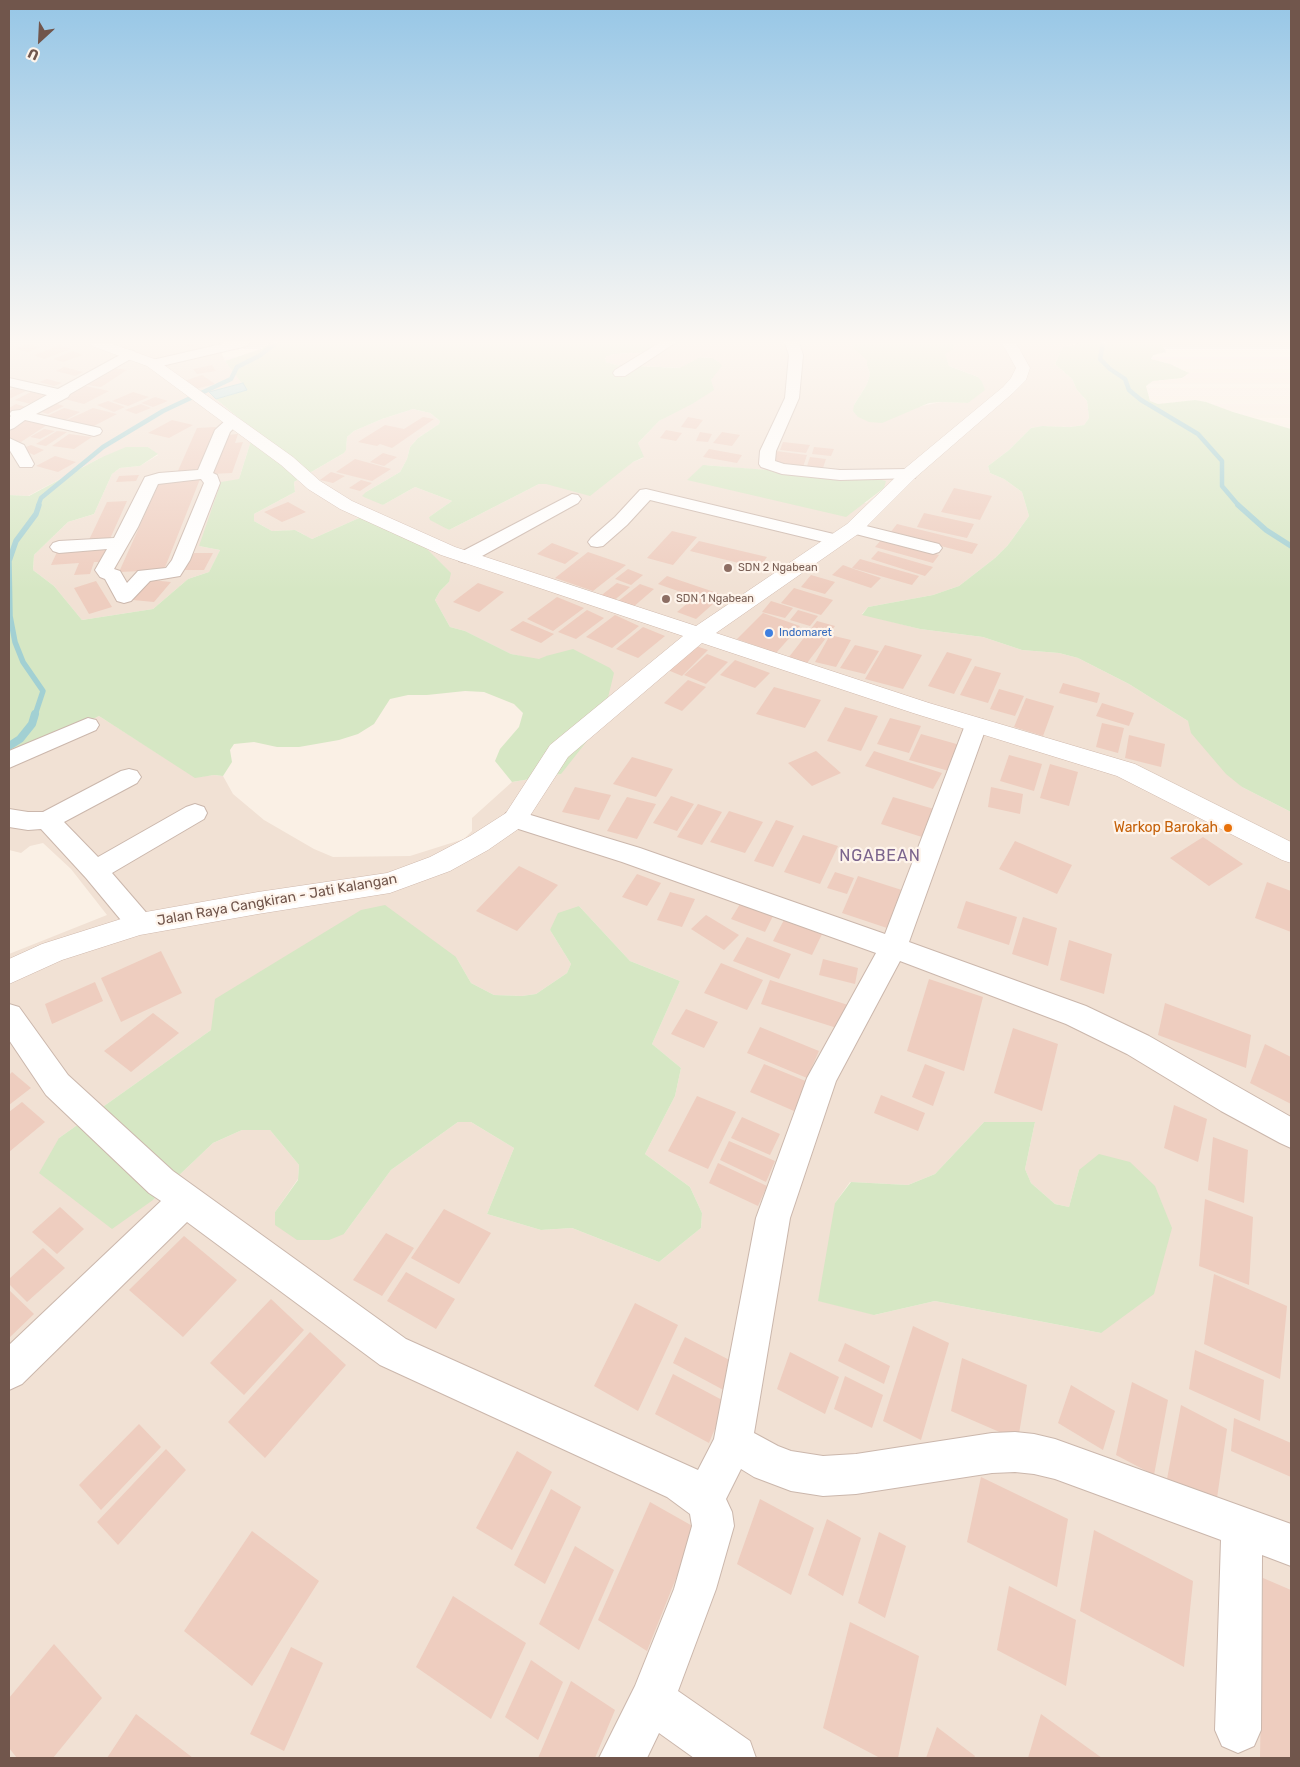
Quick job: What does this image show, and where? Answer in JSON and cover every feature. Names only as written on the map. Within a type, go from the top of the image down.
[{"type":"street","points":[[66,425],[94,432]]},
{"type":"street","points":[[204,474],[223,430],[228,425]]},
{"type":"street","points":[[237,425],[286,461],[314,485],[346,505],[448,551],[698,635],[976,725],[1126,770],[1291,853]]},
{"type":"street","points":[[780,425],[768,451],[767,464],[782,469],[840,475],[909,474]]},
{"type":"street","name":"Jalan Raya Cangkiran - Jati Kalangan","points":[[9,972],[52,952],[140,924],[258,903],[390,883],[440,864],[479,843],[514,819],[559,751],[698,635],[845,534],[909,474],[965,425]]},
{"type":"street","points":[[9,443],[18,448],[26,464]]},
{"type":"street","points":[[204,474],[212,479],[181,560],[173,572],[160,575],[113,575],[106,573],[104,570],[120,543],[151,481],[159,478],[204,474]]},
{"type":"street","points":[[596,542],[621,521],[646,494],[845,534],[933,548]]},
{"type":"street","points":[[466,557],[572,499]]},
{"type":"street","points":[[59,547],[120,543]]},
{"type":"street","points":[[9,760],[88,725]]},
{"type":"street","points":[[704,1500],[733,1443],[773,1218],[822,1078],[893,948],[976,725]]},
{"type":"street","points":[[9,818],[28,821],[47,820],[129,777]]},
{"type":"street","points":[[95,871],[195,813]]},
{"type":"street","points":[[514,819],[632,854],[999,985],[1076,1015],[1138,1045],[1232,1101],[1291,1133]]},
{"type":"street","points":[[47,820],[95,871],[140,924]]},
{"type":"street","points":[[9,1016],[57,1085],[161,1182],[394,1352],[681,1483],[704,1500],[710,1512],[712,1526],[695,1589],[652,1700],[622,1758]]},
{"type":"street","points":[[9,1371],[186,1200]]},
{"type":"street","points":[[733,1443],[768,1463],[784,1469],[823,1476],[856,1474],[992,1453],[1015,1452],[1034,1454],[1055,1459],[1291,1545]]},
{"type":"street","points":[[1238,1730],[1242,1528]]},
{"type":"street","points":[[652,1700],[733,1758]]},
{"type":"shaded area","points":[[9,425],[247,425],[254,431],[239,479],[199,546],[220,550],[209,572],[188,579],[153,609],[82,620],[54,586],[33,570],[34,555],[68,522],[94,514],[112,474],[120,468],[140,466],[158,455],[148,447],[100,458],[28,496],[9,495]]},
{"type":"shaded area","points":[[367,425],[437,425],[418,438],[410,447],[407,459],[400,472],[366,492],[383,505],[415,487],[452,501],[429,517],[449,530],[539,484],[643,458],[638,443],[655,425],[1081,425],[1031,428],[1009,450],[988,466],[990,473],[1004,479],[1022,492],[1029,516],[1008,545],[995,558],[959,586],[933,595],[868,607],[862,614],[920,629],[983,637],[1022,650],[1059,653],[1078,658],[1129,684],[1188,721],[1242,787],[1291,812],[1291,1758],[9,1758],[9,954],[107,915],[71,869],[43,843],[30,846],[21,853],[9,850],[9,760],[99,716],[195,777],[223,776],[233,794],[264,820],[314,849],[333,857],[410,856],[464,839],[472,831],[472,818],[512,782],[561,774],[546,656],[539,660],[511,654],[465,631],[450,627],[435,600],[440,591],[449,582],[359,518],[312,539],[295,530],[272,531],[254,521],[254,514],[295,492],[294,482],[344,453],[347,437],[354,431]],"holes":[[[704,465],[762,470],[884,488],[866,503]],[[579,906],[630,961],[680,981],[652,1044],[681,1068],[675,1096],[645,1154],[690,1187],[702,1213],[701,1228],[659,1262],[572,1228],[541,1230],[487,1214],[514,1148],[471,1122],[458,1122],[391,1170],[344,1234],[275,1212],[298,1179],[299,1165],[270,1130],[242,1130],[213,1143],[153,1200],[59,1138],[211,1030],[456,957],[471,983],[494,995],[522,996],[536,994],[567,973],[571,964],[550,930]],[[984,1122],[1035,1122],[1025,1169],[1031,1183],[1055,1204],[1069,1207],[1079,1170],[1101,1333],[935,1301],[874,1315],[835,1203],[850,1182],[908,1185],[935,1174]]]},
{"type":"green space","points":[[247,425],[367,425],[354,431],[347,437],[344,453],[294,482],[295,492],[254,514],[254,521],[272,531],[295,530],[312,539],[359,518],[366,518],[422,544],[451,573],[449,582],[440,591],[435,600],[450,627],[465,631],[511,654],[539,659],[573,649],[610,668],[614,673],[602,722],[561,774],[512,782],[495,761],[500,749],[519,727],[523,713],[514,704],[484,692],[465,691],[408,695],[390,699],[374,724],[358,734],[339,740],[299,747],[277,747],[254,742],[234,744],[230,750],[232,762],[223,776],[214,775],[195,778],[99,716],[9,760],[9,495],[29,496],[100,458],[126,447],[148,447],[158,454],[140,466],[120,468],[112,474],[94,514],[68,522],[34,555],[33,570],[54,586],[82,620],[153,609],[188,579],[209,572],[220,550],[199,546],[221,482],[239,479],[254,431]]},
{"type":"green space","points":[[437,425],[655,425],[638,443],[644,457],[633,462],[590,496],[546,484],[539,484],[449,530],[430,520],[429,517],[452,501],[415,487],[383,505],[362,496],[400,472],[407,459],[410,447],[418,438]]},
{"type":"green space","points":[[1279,425],[1291,429],[1291,812],[1242,787],[1226,774],[1191,733],[1188,721],[1129,684],[1078,658],[1059,653],[1022,650],[983,637],[920,629],[862,615],[868,607],[933,595],[959,586],[995,558],[1008,545],[1029,516],[1022,492],[1004,479],[990,473],[988,466],[1009,450],[1031,428],[1042,426]]},
{"type":"green space","points":[[703,465],[873,478],[886,481],[884,488],[846,517],[687,480]]},
{"type":"green space","points":[[385,905],[456,957],[471,983],[494,995],[522,996],[536,994],[567,973],[571,964],[550,930],[558,913],[579,906],[630,961],[680,981],[652,1044],[681,1068],[675,1096],[645,1154],[690,1187],[702,1213],[701,1228],[659,1262],[572,1228],[541,1230],[487,1214],[514,1148],[471,1122],[458,1122],[391,1170],[344,1234],[329,1240],[297,1240],[275,1225],[275,1212],[298,1180],[299,1165],[270,1130],[242,1130],[213,1143],[153,1200],[112,1229],[39,1173],[59,1138],[211,1030],[215,999],[361,910]]},
{"type":"green space","points":[[984,1122],[1035,1122],[1025,1169],[1031,1183],[1055,1204],[1069,1207],[1079,1170],[1099,1154],[1130,1162],[1155,1186],[1172,1228],[1154,1294],[1101,1333],[935,1301],[874,1315],[818,1301],[835,1203],[851,1182],[908,1185],[935,1174]]},
{"type":"building","points":[[15,425],[46,425],[21,442],[9,440],[9,429]]},
{"type":"building","points":[[162,425],[192,425],[169,438],[148,433]]},
{"type":"building","points":[[384,425],[404,429],[410,425],[425,425],[392,448],[380,444],[377,446],[358,442]]},
{"type":"building","points":[[682,425],[699,425],[696,429],[681,427]]},
{"type":"building","points":[[216,427],[197,472],[177,473],[197,428]]},
{"type":"building","points":[[44,429],[55,431],[40,439],[30,437]]},
{"type":"building","points":[[666,430],[682,433],[676,441],[660,438]]},
{"type":"building","points":[[57,431],[67,432],[46,446],[36,444]]},
{"type":"building","points":[[700,432],[712,434],[708,442],[696,441]]},
{"type":"building","points":[[722,432],[740,435],[732,446],[713,443]]},
{"type":"building","points":[[69,434],[92,437],[74,449],[52,446]]},
{"type":"building","points":[[238,434],[235,443],[243,442],[232,473],[212,474],[227,435]]},
{"type":"building","points":[[783,442],[810,445],[806,453],[780,450]]},
{"type":"building","points":[[31,445],[44,450],[34,455],[21,449]]},
{"type":"building","points":[[814,447],[834,449],[831,456],[812,454]]},
{"type":"building","points":[[709,449],[742,455],[737,463],[703,457]]},
{"type":"building","points":[[776,451],[807,455],[803,467],[771,463]]},
{"type":"building","points":[[383,453],[397,457],[384,466],[370,462]]},
{"type":"building","points":[[55,456],[76,462],[58,472],[36,466]]},
{"type":"building","points":[[810,457],[826,459],[822,471],[806,469]]},
{"type":"building","points":[[355,459],[391,469],[372,481],[336,472]]},
{"type":"building","points":[[331,472],[345,476],[333,483],[320,480]]},
{"type":"building","points":[[139,475],[136,481],[116,482],[119,476]]},
{"type":"building","points":[[200,479],[164,570],[119,572],[160,481]]},
{"type":"building","points":[[361,480],[372,483],[360,491],[349,488]]},
{"type":"building","points":[[954,488],[992,496],[980,520],[941,512]]},
{"type":"building","points":[[127,501],[109,541],[88,542],[107,502]]},
{"type":"building","points":[[288,502],[306,512],[282,522],[264,512]]},
{"type":"building","points":[[924,513],[974,524],[967,538],[917,527]]},
{"type":"building","points":[[897,524],[978,544],[972,554],[890,533]]},
{"type":"building","points":[[672,531],[697,537],[673,565],[647,558]]},
{"type":"building","points":[[882,539],[939,555],[933,563],[875,547]]},
{"type":"building","points":[[699,541],[767,557],[759,568],[690,551]]},
{"type":"building","points":[[552,543],[579,553],[565,564],[537,554]]},
{"type":"building","points":[[108,549],[102,562],[94,562],[90,574],[74,575],[79,563],[51,565],[57,552]]},
{"type":"building","points":[[878,551],[933,567],[925,576],[871,559]]},
{"type":"building","points":[[588,552],[626,565],[593,591],[555,578]]},
{"type":"building","points":[[194,553],[213,553],[204,570],[184,570]]},
{"type":"building","points":[[860,559],[919,576],[912,585],[852,568]]},
{"type":"building","points":[[843,565],[881,578],[871,588],[832,575]]},
{"type":"building","points":[[628,569],[643,575],[631,585],[615,579]]},
{"type":"building","points":[[811,575],[835,582],[825,594],[801,587]]},
{"type":"building","points":[[667,576],[723,595],[696,619],[677,612],[695,597],[658,584]]},
{"type":"building","points":[[151,580],[171,582],[154,602],[133,600]]},
{"type":"building","points":[[96,581],[112,607],[89,614],[74,588]]},
{"type":"building","points":[[478,583],[504,592],[479,612],[453,602]]},
{"type":"building","points":[[617,583],[630,587],[611,603],[598,598]]},
{"type":"building","points":[[640,584],[654,589],[632,608],[617,602]]},
{"type":"building","points":[[794,588],[833,600],[821,615],[781,603]]},
{"type":"building","points":[[557,597],[584,608],[553,631],[527,619]]},
{"type":"building","points":[[771,601],[793,608],[785,618],[762,612]]},
{"type":"building","points":[[587,610],[604,618],[576,639],[558,632]]},
{"type":"building","points":[[798,610],[818,616],[810,626],[790,620]]},
{"type":"building","name":"Indomaret","points":[[763,613],[800,626],[776,653],[737,639]]},
{"type":"building","points":[[615,615],[639,626],[612,648],[586,637]]},
{"type":"building","points":[[523,621],[554,634],[541,643],[510,630]]},
{"type":"building","points":[[817,621],[835,626],[807,663],[789,657]]},
{"type":"building","points":[[643,627],[665,636],[638,658],[616,649]]},
{"type":"building","points":[[830,635],[851,640],[836,667],[815,662]]},
{"type":"building","points":[[690,644],[708,650],[682,676],[663,668]]},
{"type":"building","points":[[855,645],[879,651],[865,674],[840,668]]},
{"type":"building","points":[[885,645],[922,655],[903,689],[865,679]]},
{"type":"building","points":[[947,652],[972,659],[954,694],[928,686]]},
{"type":"building","points":[[707,654],[728,662],[706,684],[684,675]]},
{"type":"building","points":[[735,660],[770,673],[755,688],[720,675]]},
{"type":"building","points":[[975,666],[1001,673],[988,703],[960,695]]},
{"type":"building","points":[[688,680],[706,687],[682,711],[664,703]]},
{"type":"building","points":[[1063,683],[1100,693],[1097,703],[1059,693]]},
{"type":"building","points":[[774,687],[821,700],[805,728],[756,714]]},
{"type":"building","points":[[999,689],[1024,696],[1015,716],[990,709]]},
{"type":"building","points":[[1026,698],[1054,706],[1043,736],[1014,727]]},
{"type":"building","points":[[1102,703],[1134,713],[1129,726],[1096,716]]},
{"type":"building","points":[[845,707],[878,716],[861,751],[827,741]]},
{"type":"building","points":[[890,718],[921,726],[909,753],[877,744]]},
{"type":"building","points":[[1102,723],[1124,728],[1118,753],[1096,747]]},
{"type":"building","points":[[921,734],[960,745],[949,771],[909,760]]},
{"type":"building","points":[[1129,735],[1165,744],[1161,767],[1125,758]]},
{"type":"building","points":[[816,751],[841,773],[812,786],[788,763]]},
{"type":"building","points":[[874,751],[942,773],[933,789],[865,766]]},
{"type":"building","points":[[1009,755],[1042,764],[1034,791],[1000,781]]},
{"type":"building","points":[[632,757],[673,769],[656,797],[613,784]]},
{"type":"building","points":[[1050,764],[1078,772],[1069,806],[1040,798]]},
{"type":"building","points":[[575,787],[611,795],[599,820],[562,812]]},
{"type":"building","points":[[991,787],[1023,794],[1020,814],[988,807]]},
{"type":"building","points":[[671,796],[694,804],[677,831],[653,823]]},
{"type":"building","points":[[627,797],[656,804],[637,839],[607,831]]},
{"type":"building","points":[[893,797],[934,809],[922,837],[881,824]]},
{"type":"building","points":[[698,804],[722,812],[702,845],[677,837]]},
{"type":"building","points":[[729,811],[763,822],[745,853],[710,842]]},
{"type":"building","points":[[776,820],[794,826],[773,867],[754,861]]},
{"type":"building","points":[[803,835],[838,846],[820,884],[784,872]]},
{"type":"building","points":[[1203,837],[1243,864],[1209,886],[1170,858]]},
{"type":"building","points":[[1015,841],[1072,865],[1057,894],[999,869]]},
{"type":"building","points":[[519,866],[558,885],[517,931],[476,911]]},
{"type":"building","points":[[835,872],[854,878],[847,894],[827,888]]},
{"type":"building","points":[[637,874],[661,883],[647,906],[622,897]]},
{"type":"building","points":[[858,876],[908,892],[893,930],[842,913]]},
{"type":"building","points":[[1267,882],[1291,891],[1291,932],[1255,918]]},
{"type":"building","points":[[670,892],[695,899],[682,927],[657,920]]},
{"type":"building","points":[[966,901],[1017,917],[1009,945],[957,928]]},
{"type":"building","points":[[740,904],[773,916],[765,932],[731,919]]},
{"type":"building","points":[[706,915],[739,935],[724,950],[691,929]]},
{"type":"building","points":[[1023,917],[1057,928],[1048,966],[1012,954]]},
{"type":"building","points":[[785,918],[823,932],[812,955],[773,941]]},
{"type":"building","points":[[747,937],[791,954],[779,979],[733,961]]},
{"type":"building","points":[[1069,940],[1112,954],[1104,994],[1060,980]]},
{"type":"building","points":[[161,951],[182,993],[121,1022],[101,978]]},
{"type":"building","points":[[823,959],[858,968],[855,984],[819,975]]},
{"type":"building","points":[[721,963],[763,980],[747,1010],[704,993]]},
{"type":"building","points":[[929,979],[983,997],[964,1071],[907,1051]]},
{"type":"building","points":[[770,980],[848,1005],[840,1029],[761,1004]]},
{"type":"building","points":[[95,982],[103,1001],[52,1024],[45,1004]]},
{"type":"building","points":[[1165,1003],[1251,1035],[1246,1068],[1158,1035]]},
{"type":"building","points":[[686,1009],[718,1022],[704,1048],[671,1034]]},
{"type":"building","points":[[153,1013],[179,1033],[131,1072],[104,1051]]},
{"type":"building","points":[[760,1027],[819,1051],[807,1078],[747,1053]]},
{"type":"building","points":[[1013,1028],[1058,1044],[1042,1111],[994,1093]]},
{"type":"building","points":[[1265,1044],[1291,1057],[1291,1104],[1250,1083]]},
{"type":"building","points":[[764,1064],[808,1082],[794,1111],[750,1092]]},
{"type":"building","points":[[925,1064],[945,1072],[933,1106],[912,1097]]},
{"type":"building","points":[[12,1072],[31,1088],[9,1105],[9,1075]]},
{"type":"building","points":[[881,1095],[925,1113],[918,1131],[874,1113]]},
{"type":"building","points":[[697,1096],[736,1112],[708,1169],[668,1151]]},
{"type":"building","points":[[22,1102],[45,1122],[9,1152],[9,1112]]},
{"type":"building","points":[[1174,1105],[1207,1119],[1198,1162],[1164,1148]]},
{"type":"building","points":[[742,1117],[780,1134],[770,1155],[731,1138]]},
{"type":"building","points":[[1213,1137],[1248,1150],[1244,1203],[1208,1190]]},
{"type":"building","points":[[729,1141],[775,1161],[766,1182],[720,1160]]},
{"type":"building","points":[[718,1163],[767,1186],[758,1206],[709,1183]]},
{"type":"building","points":[[1205,1199],[1253,1217],[1249,1285],[1199,1266]]},
{"type":"building","points":[[60,1207],[84,1229],[57,1254],[32,1232]]},
{"type":"building","points":[[444,1209],[491,1233],[459,1284],[411,1258]]},
{"type":"building","points":[[386,1233],[414,1248],[382,1296],[353,1280]]},
{"type":"building","points":[[184,1236],[237,1280],[183,1337],[129,1290]]},
{"type":"building","points":[[43,1248],[65,1268],[27,1302],[9,1284],[9,1279]]},
{"type":"building","points":[[406,1272],[455,1299],[436,1329],[387,1301]]},
{"type":"building","points":[[1214,1274],[1287,1306],[1280,1379],[1204,1344]]},
{"type":"building","points":[[9,1290],[34,1314],[9,1338]]},
{"type":"building","points":[[271,1299],[304,1330],[244,1395],[210,1363]]},
{"type":"building","points":[[635,1303],[678,1325],[638,1411],[594,1386]]},
{"type":"building","points":[[913,1326],[949,1343],[921,1440],[883,1421]]},
{"type":"building","points":[[310,1332],[346,1365],[265,1458],[228,1422]]},
{"type":"building","points":[[685,1337],[743,1367],[731,1394],[673,1363]]},
{"type":"building","points":[[845,1343],[890,1366],[884,1384],[838,1361]]},
{"type":"building","points":[[1195,1350],[1264,1380],[1260,1421],[1189,1389]]},
{"type":"building","points":[[790,1352],[839,1377],[825,1414],[777,1389]]},
{"type":"building","points":[[962,1358],[1027,1385],[1018,1440],[951,1411]]},
{"type":"building","points":[[673,1374],[726,1402],[709,1443],[655,1414]]},
{"type":"building","points":[[845,1376],[883,1395],[872,1428],[834,1409]]},
{"type":"building","points":[[1132,1382],[1168,1400],[1154,1475],[1116,1455]]},
{"type":"building","points":[[1071,1385],[1115,1411],[1103,1450],[1058,1423]]},
{"type":"building","points":[[1181,1405],[1227,1429],[1216,1505],[1167,1479]]},
{"type":"building","points":[[1234,1418],[1291,1443],[1291,1477],[1231,1451]]},
{"type":"building","points":[[139,1424],[161,1447],[101,1510],[79,1485]]},
{"type":"building","points":[[166,1449],[186,1470],[118,1545],[97,1522]]},
{"type":"building","points":[[517,1451],[552,1472],[512,1550],[476,1528]]},
{"type":"building","points":[[981,1477],[1068,1519],[1057,1587],[967,1542]]},
{"type":"building","points":[[551,1489],[581,1507],[545,1584],[514,1565]]},
{"type":"building","points":[[760,1499],[814,1528],[791,1595],[737,1564]]},
{"type":"building","points":[[650,1502],[696,1528],[647,1651],[598,1620]]},
{"type":"building","points":[[827,1519],[861,1538],[843,1596],[808,1575]]},
{"type":"building","points":[[1094,1530],[1193,1581],[1184,1667],[1080,1611]]},
{"type":"building","points":[[252,1531],[319,1581],[252,1686],[184,1631]]},
{"type":"building","points":[[879,1532],[906,1546],[885,1618],[858,1603]]},
{"type":"building","points":[[575,1546],[614,1570],[579,1650],[539,1624]]},
{"type":"building","points":[[1263,1578],[1291,1590],[1291,1758],[1260,1758]]},
{"type":"building","points":[[1009,1586],[1076,1620],[1066,1686],[997,1650]]},
{"type":"building","points":[[453,1596],[526,1643],[491,1719],[416,1667]]},
{"type":"building","points":[[850,1622],[919,1656],[898,1758],[880,1758],[823,1728]]},
{"type":"building","points":[[54,1644],[102,1698],[53,1758],[17,1758],[9,1748],[9,1698]]},
{"type":"building","points":[[291,1647],[323,1663],[284,1751],[250,1734]]},
{"type":"building","points":[[531,1660],[563,1682],[538,1740],[505,1717]]},
{"type":"building","points":[[571,1681],[615,1710],[595,1758],[538,1758]]},
{"type":"building","points":[[136,1714],[193,1758],[107,1758]]},
{"type":"building","points":[[1041,1714],[1102,1758],[1028,1758]]},
{"type":"building","points":[[937,1727],[975,1756],[974,1758],[926,1758]]},
{"type":"waterway","points":[[38,506],[41,498],[103,447],[139,425]]},
{"type":"waterway","points":[[1184,425],[1198,434],[1222,461],[1222,486],[1239,506]]},
{"type":"waterway","points":[[35,715],[43,691],[23,662],[15,642],[10,616],[9,561],[16,541],[36,514],[39,505]]},
{"type":"waterway","points":[[1239,506],[1266,530],[1291,546]]},
{"type":"waterway","points":[[9,746],[20,739],[32,724],[35,714]]},
{"type":"place","name":"SDN 2 Ngabean","points":[[728,568]]},
{"type":"place","name":"SDN 1 Ngabean","points":[[666,599]]},
{"type":"place","name":"Indomaret","points":[[769,633]]},
{"type":"place","name":"Warkop Barokah","points":[[1228,828]]},
{"type":"district","name":"NGABEAN","points":[[880,856]]}]
